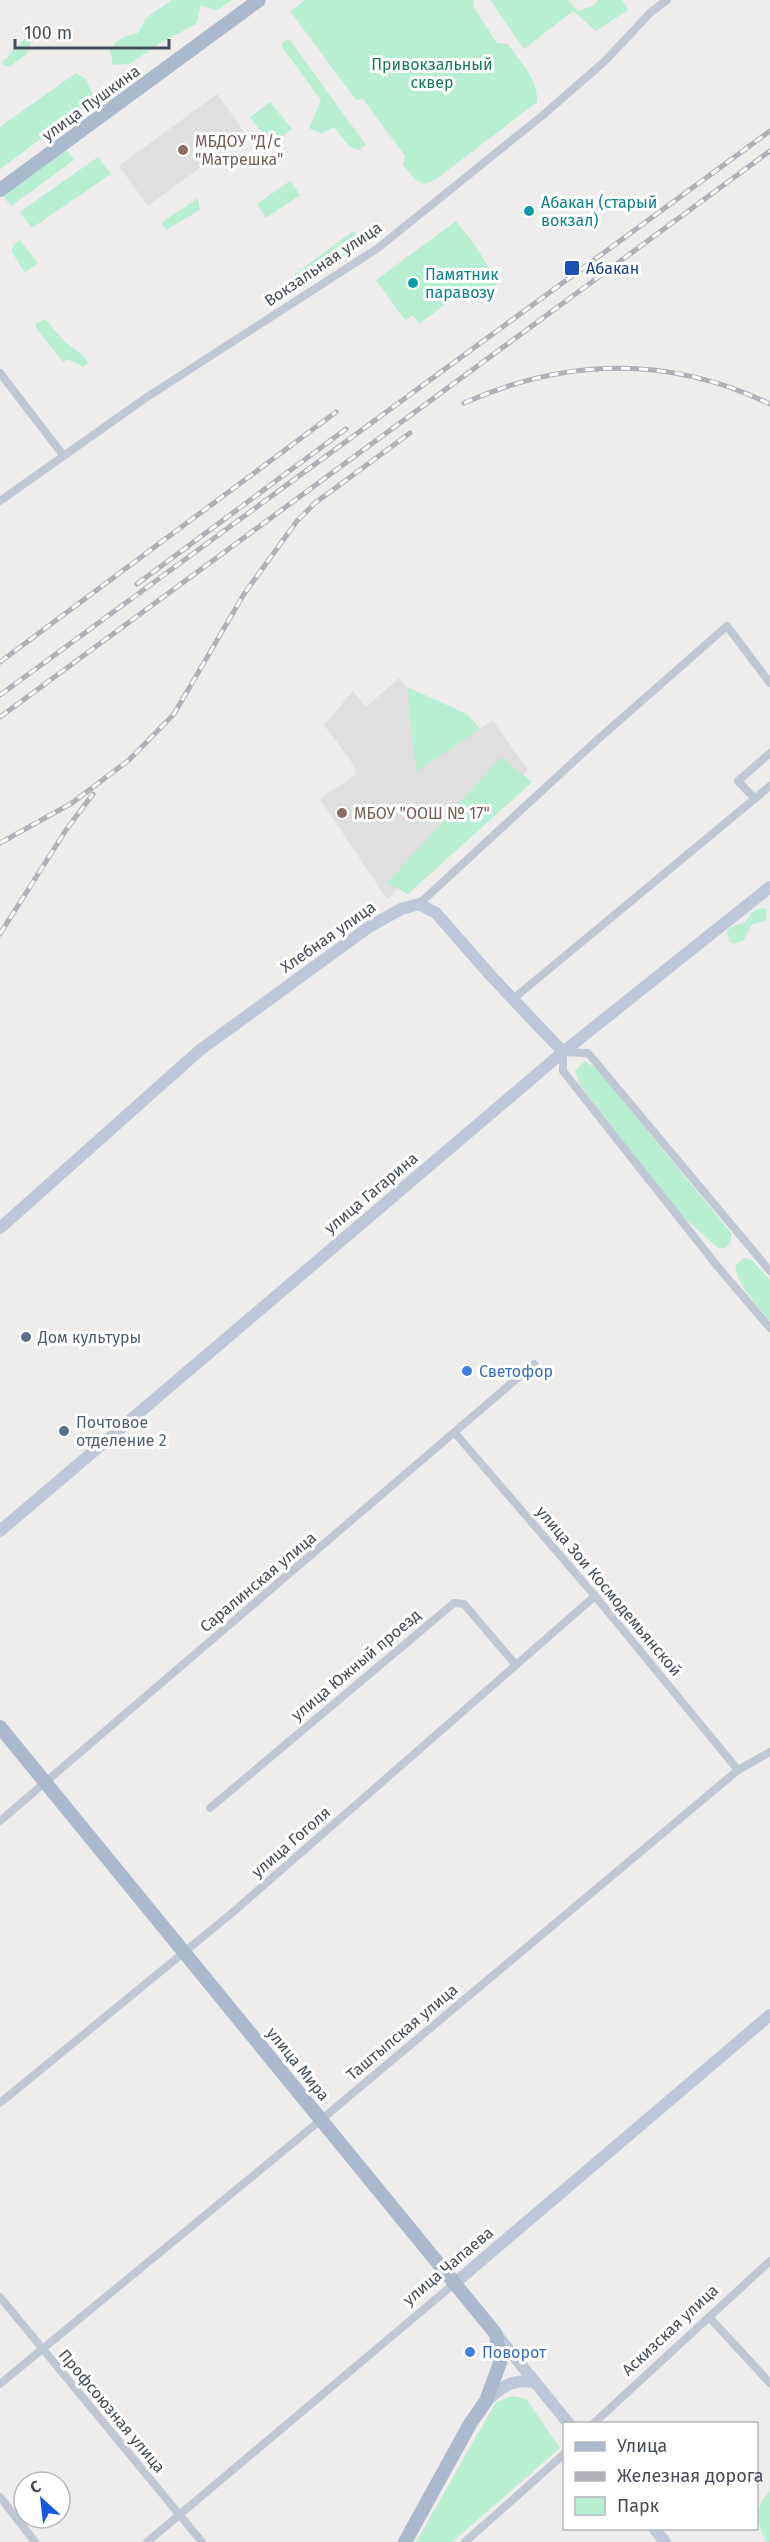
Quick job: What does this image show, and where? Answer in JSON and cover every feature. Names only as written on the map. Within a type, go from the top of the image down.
[{"type":"main road","name":"улица Пушкина","points":[[0,190],[259,0]]},
{"type":"main road","name":"улица Мира","points":[[0,1727],[496,2334]]},
{"type":"main road","points":[[405,2542],[470,2424],[486,2401],[500,2363],[496,2334]]},
{"type":"street","name":"Вокзальная улица","points":[[0,501],[157,390],[378,248],[543,116],[605,61],[651,12],[667,0]]},
{"type":"street","points":[[0,373],[63,455]]},
{"type":"street","name":"Хлебная улица","points":[[0,1228],[208,1044],[369,927],[396,912],[419,904],[596,741],[727,626],[770,683]]},
{"type":"street","points":[[754,799],[738,781],[770,753]]},
{"type":"street","points":[[513,999],[770,786]]},
{"type":"street","name":"улица Гагарина","points":[[0,1531],[563,1052],[770,887]]},
{"type":"street","points":[[419,904],[436,913],[563,1052],[563,1071],[567,1077],[718,1267],[770,1328]]},
{"type":"street","points":[[563,1052],[588,1053],[770,1271]]},
{"type":"street","name":"Саралинская улица","points":[[0,1821],[534,1364]]},
{"type":"street","name":"улица Зои Космодемьянской","points":[[455,1433],[596,1596],[738,1770]]},
{"type":"street","name":"улица Гоголя","points":[[0,2103],[232,1913],[515,1664],[596,1596]]},
{"type":"street","name":"улица Южный проезд","points":[[210,1808],[454,1603],[464,1604],[515,1664]]},
{"type":"street","name":"Таштыпская улица","points":[[0,2384],[322,2119],[738,1770],[770,1752]]},
{"type":"street","name":"улица Чапаева","points":[[147,2542],[770,2015]]},
{"type":"street","name":"Аскизская улица","points":[[595,2422],[770,2261]]},
{"type":"street","name":"Профсоюзная улица","points":[[0,2298],[202,2542]]},
{"type":"street","points":[[709,2318],[770,2383]]},
{"type":"street","name":"улица Мира","points":[[496,2334],[567,2422]]},
{"type":"street","points":[[486,2401],[504,2385],[517,2379],[534,2382]]},
{"type":"street","points":[[465,2542],[563,2455]]},
{"type":"street","points":[[0,2498],[35,2542]]},
{"type":"street","points":[[655,2530],[665,2542]]},
{"type":"shaded area","name":"МБДОУ \"Д/с \"Матрешка\"","points":[[217,94],[246,134],[148,206],[119,166]]},
{"type":"shaded area","points":[[399,678],[452,744],[493,721],[528,770],[387,899],[320,799],[357,774],[351,761],[324,725],[353,691],[366,707]]},
{"type":"green space","points":[[172,0],[232,0],[217,10],[201,6],[196,24],[160,43],[130,64],[113,65],[110,50],[115,43],[138,33],[146,18]]},
{"type":"green space","name":"Привокзальный сквер","points":[[306,0],[473,0],[474,8],[497,43],[508,44],[528,71],[535,86],[537,102],[435,180],[424,184],[415,180],[403,165],[405,156],[363,99],[356,100],[290,11]]},
{"type":"green space","points":[[490,0],[568,0],[578,11],[595,5],[598,0],[622,0],[628,10],[596,31],[573,11],[524,49]]},
{"type":"green space","points":[[25,39],[31,42],[27,54],[9,67],[4,65],[2,62]]},
{"type":"green space","points":[[289,39],[366,145],[359,150],[350,147],[334,127],[321,134],[309,128],[321,100],[282,47],[283,42]]},
{"type":"green space","points":[[76,73],[86,79],[95,99],[0,169],[0,127]]},
{"type":"green space","points":[[270,102],[292,129],[275,142],[266,139],[250,117]]},
{"type":"green space","points":[[67,150],[74,160],[11,206],[3,196]]},
{"type":"green space","points":[[98,157],[111,174],[32,228],[20,212]]},
{"type":"green space","points":[[290,181],[300,195],[266,218],[257,204]]},
{"type":"green space","points":[[198,198],[200,210],[166,230],[161,223]]},
{"type":"green space","points":[[456,221],[477,248],[498,283],[472,302],[463,291],[419,324],[413,315],[405,320],[376,280]]},
{"type":"green space","points":[[353,231],[362,241],[360,248],[291,292],[294,275]]},
{"type":"green space","points":[[20,240],[38,263],[25,273],[12,252],[13,245]]},
{"type":"green space","points":[[45,319],[65,342],[85,357],[88,363],[83,367],[68,359],[63,362],[36,328],[36,323]]},
{"type":"green space","points":[[407,687],[467,714],[480,729],[416,772]]},
{"type":"green space","points":[[501,757],[532,782],[408,894],[387,883]]},
{"type":"green space","points":[[761,908],[767,909],[766,920],[751,925],[744,940],[734,944],[729,941],[727,931],[744,923],[752,912]]},
{"type":"green space","points":[[585,1061],[597,1069],[731,1233],[731,1242],[725,1248],[718,1248],[681,1215],[580,1085],[575,1071]]},
{"type":"green space","points":[[744,1258],[752,1260],[770,1280],[770,1321],[749,1295],[737,1274],[735,1266]]},
{"type":"green space","points":[[512,2396],[526,2399],[560,2448],[452,2542],[416,2542],[496,2402]]},
{"type":"green space","points":[[770,2491],[770,2542],[766,2542],[758,2515],[761,2504]]},
{"type":"railway","points":[[0,695],[770,131]]},
{"type":"railway","points":[[0,717],[770,151]]},
{"type":"railway","points":[[464,403],[502,388],[540,377],[617,368],[655,370],[694,377],[732,388],[770,404]]},
{"type":"railway","points":[[0,662],[336,412]]},
{"type":"railway","points":[[137,584],[346,429]]},
{"type":"railway","points":[[0,843],[72,803],[129,760],[174,714],[244,594],[297,521],[315,503],[410,433]]},
{"type":"railway","points":[[0,934],[66,830],[93,794]]},
{"type":"place","name":"МБДОУ \"Д/с \"Матрешка\"","points":[[183,150]]},
{"type":"place","name":"Абакан (старый вокзал)","points":[[529,211]]},
{"type":"place","name":"Абакан","points":[[572,268]]},
{"type":"place","name":"Памятник паравозу","points":[[413,283]]},
{"type":"place","name":"МБОУ \"ООШ № 17\"","points":[[342,813]]},
{"type":"place","name":"Дом культуры","points":[[26,1337]]},
{"type":"place","name":"Светофор","points":[[467,1371]]},
{"type":"place","name":"Почтовое отделение 2","points":[[64,1431]]},
{"type":"place","name":"Поворот","points":[[470,2352]]}]
